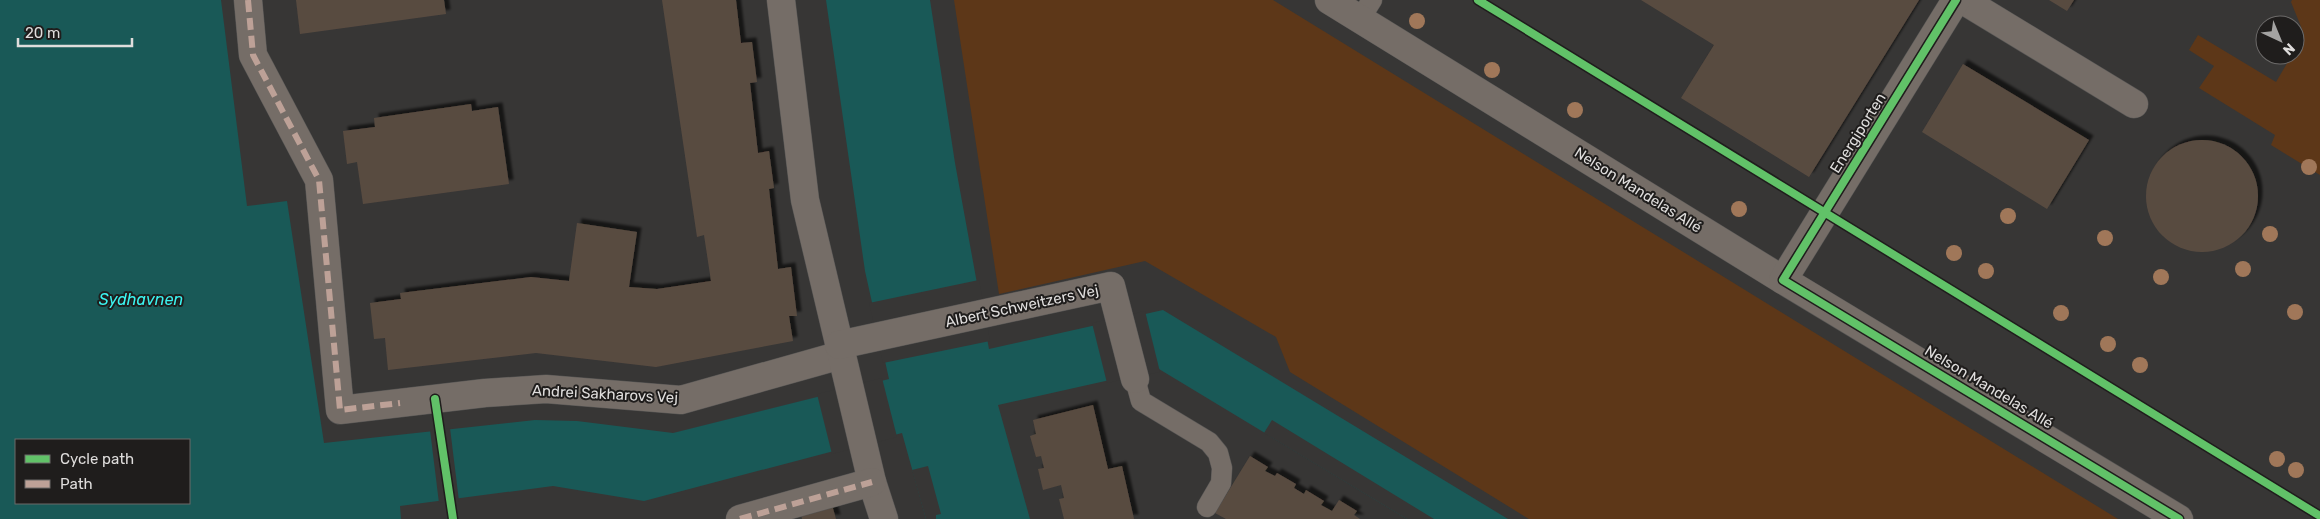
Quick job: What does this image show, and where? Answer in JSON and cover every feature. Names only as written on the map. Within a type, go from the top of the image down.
[{"type":"street","name":"Andrei Sakharovs Vej","points":[[248,0],[253,55],[320,180],[340,410],[486,393],[546,389],[681,400],[840,350]]},
{"type":"street","points":[[780,0],[805,200],[872,482],[884,519]]},
{"type":"street","name":"Nelson Mandelas Allé","points":[[1329,0],[1366,9],[1783,280],[2152,512],[2179,519]]},
{"type":"street","name":"Energiporten","points":[[1783,280],[1956,0]]},
{"type":"street","points":[[1963,0],[2134,104]]},
{"type":"street","name":"Albert Schweitzers Vej","points":[[840,350],[876,337],[1111,286],[1135,379]]},
{"type":"street","points":[[740,519],[872,482]]},
{"type":"lane","points":[[1135,379],[1141,401],[1209,442],[1218,453],[1222,468],[1221,483],[1207,508]]},
{"type":"shaded area","points":[[954,0],[1273,0],[2118,519],[1529,519],[1290,372],[1276,337],[1145,261],[999,294]]},
{"type":"shaded area","points":[[2292,0],[2320,0],[2320,175],[2271,145],[2275,135],[2199,88],[2214,66],[2189,50],[2198,35],[2276,82],[2286,65],[2305,65],[2305,15],[2296,15],[2291,2]]},
{"type":"water","name":"Sydhavnen","points":[[0,0],[221,0],[247,206],[287,201],[324,443],[535,420],[577,421],[673,433],[889,379],[865,271],[826,0],[930,0],[955,163],[989,349],[1163,310],[1508,519],[1407,519],[1159,369],[998,405],[1030,519],[926,519],[902,433],[644,501],[553,486],[400,506],[401,519],[0,519]]},
{"type":"pier","points":[[979,280],[990,341],[883,363],[869,303]]},
{"type":"pier","points":[[1145,311],[1160,372],[1107,383],[1092,323]]},
{"type":"pier","points":[[882,378],[897,437],[832,454],[817,394]]},
{"type":"pier","points":[[1272,420],[1434,519],[1407,519],[1264,433]]},
{"type":"pier","points":[[450,428],[459,501],[439,503],[430,430]]},
{"type":"pier","points":[[928,466],[941,514],[936,515],[936,519],[926,519],[912,470]]},
{"type":"building","points":[[296,0],[444,0],[446,14],[300,34]]},
{"type":"building","points":[[662,0],[736,0],[741,43],[752,42],[757,82],[750,83],[758,153],[769,151],[774,188],[769,189],[778,269],[791,267],[797,316],[789,316],[793,341],[656,367],[536,353],[388,370],[385,338],[374,339],[370,303],[401,299],[400,293],[531,277],[569,281],[577,223],[637,232],[629,287],[657,289],[711,281],[704,235],[697,237]]},
{"type":"building","points":[[1641,0],[1919,0],[1809,177],[1681,98],[1714,45]]},
{"type":"building","points":[[2049,0],[2074,0],[2067,11]]},
{"type":"building","points":[[1963,64],[2089,140],[2047,209],[1922,132]]},
{"type":"building","points":[[471,104],[472,111],[498,107],[509,184],[363,204],[357,162],[347,164],[343,131],[375,127],[374,118]]},
{"type":"building","points":[[2202,140],[2223,144],[2242,156],[2254,175],[2258,196],[2254,217],[2242,236],[2223,248],[2202,252],[2181,248],[2162,236],[2150,217],[2146,196],[2150,175],[2162,156],[2181,144]]},
{"type":"building","points":[[1093,405],[1108,469],[1122,466],[1134,519],[1064,519],[1059,499],[1064,498],[1061,485],[1043,490],[1038,469],[1044,468],[1041,456],[1036,457],[1030,436],[1036,434],[1033,420]]},
{"type":"building","points":[[1250,456],[1268,467],[1265,471],[1275,476],[1277,473],[1296,484],[1294,488],[1304,494],[1306,490],[1324,501],[1321,505],[1332,511],[1339,500],[1357,511],[1354,515],[1360,519],[1226,519],[1215,513]]},
{"type":"building","points":[[832,505],[836,519],[802,519],[801,514]]},
{"type":"marked path","points":[[248,0],[253,55],[319,180],[340,410],[400,403]]},
{"type":"marked path","points":[[740,519],[872,482]]},
{"type":"cycle path","points":[[1478,0],[2320,516]]},
{"type":"cycle path","points":[[1956,0],[1783,280],[2179,519]]},
{"type":"cycle path","points":[[435,399],[453,519]]}]
